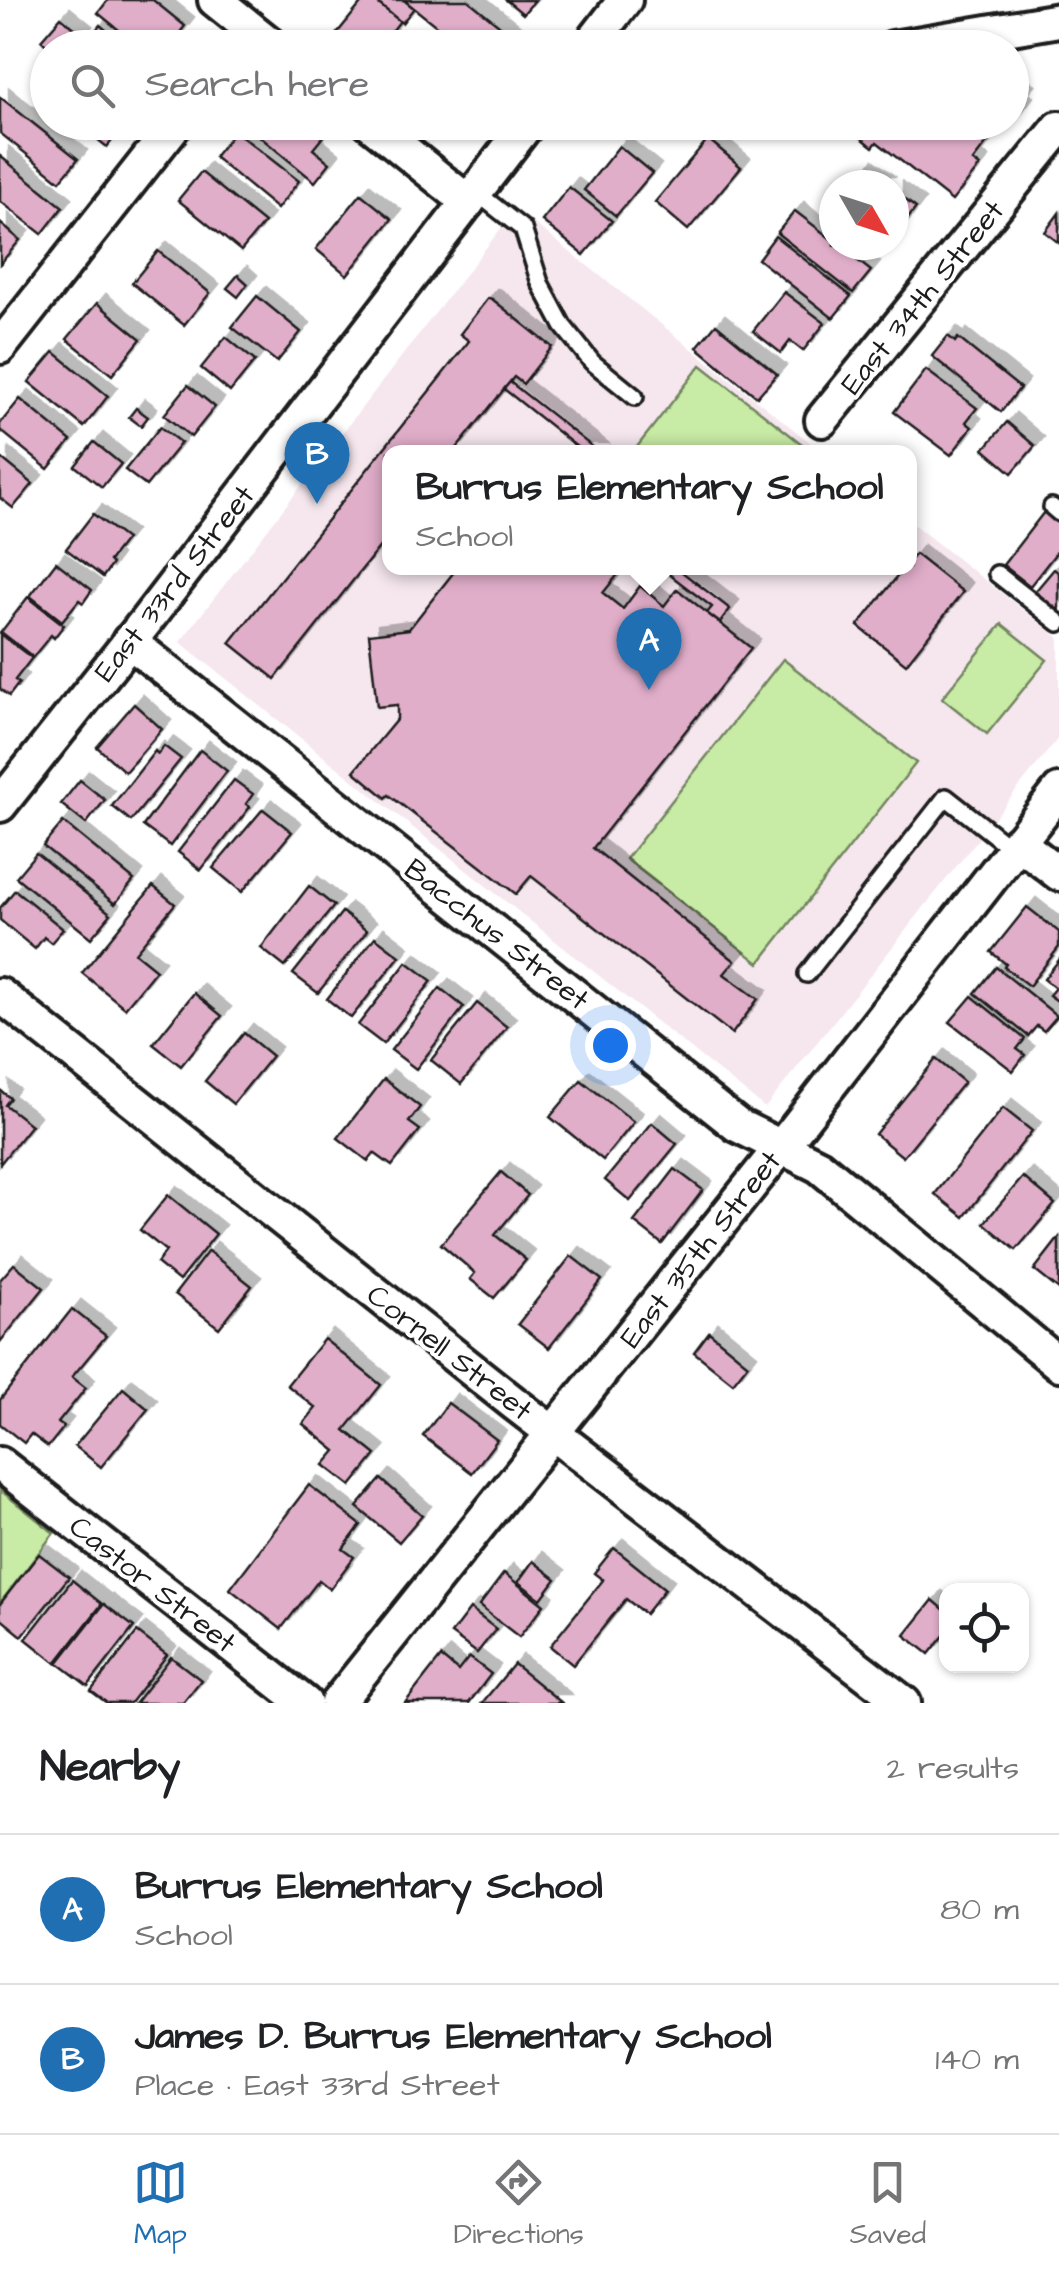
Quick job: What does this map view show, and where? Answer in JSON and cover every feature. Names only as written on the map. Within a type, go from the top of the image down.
[{"type":"street","points":[[215,0],[244,30]]},
{"type":"street","points":[[602,30],[625,0]]},
{"type":"street","points":[[1000,30],[1059,20]]},
{"type":"street","name":"East 34th Street","points":[[822,420],[1059,128]]},
{"type":"street","points":[[0,347],[164,140]]},
{"type":"street","points":[[394,140],[472,197]]},
{"type":"street","name":"East 33rd Street","points":[[0,805],[12,765],[129,642],[515,140]]},
{"type":"street","name":"Bacchus Street","points":[[129,642],[737,1125],[819,1166],[1059,1364]]},
{"type":"street","name":"East 35th Street","points":[[336,1703],[782,1146],[1059,790]]},
{"type":"street","points":[[1015,846],[1059,874]]},
{"type":"street","name":"Cornell Street","points":[[0,995],[553,1434],[904,1703]]},
{"type":"street","name":"Castor Street","points":[[0,1464],[306,1703]]},
{"type":"lane","points":[[472,197],[523,229],[540,284],[562,326],[592,362],[635,397]]},
{"type":"lane","points":[[997,574],[1059,623]]},
{"type":"lane","points":[[806,974],[946,797],[1015,846]]},
{"type":"shaded area","points":[[516,209],[813,445],[382,445],[382,575],[917,575],[917,527],[1059,638],[1059,737],[765,1108],[180,642]]},
{"type":"green space","points":[[701,365],[803,445],[638,445]]},
{"type":"green space","points":[[1002,624],[1047,660],[987,734],[942,698]]},
{"type":"green space","points":[[783,659],[916,763],[759,963],[626,859]]},
{"type":"green space","points":[[0,1490],[54,1533],[0,1603]]},
{"type":"building","points":[[108,0],[153,0],[185,26],[182,30],[119,30],[98,13]]},
{"type":"building","points":[[364,0],[374,0],[400,21],[393,30],[340,30]]},
{"type":"building","points":[[374,0],[404,0],[414,8],[402,23]]},
{"type":"building","points":[[404,0],[468,0],[505,30],[441,30]]},
{"type":"building","points":[[506,0],[535,0],[523,14]]},
{"type":"building","points":[[61,17],[77,30],[50,30]]},
{"type":"building","points":[[0,97],[30,121],[30,140],[54,140],[78,159],[60,181],[0,133]]},
{"type":"building","points":[[228,140],[247,140],[299,181],[277,209],[214,157]]},
{"type":"building","points":[[264,140],[320,140],[313,149],[330,163],[315,182]]},
{"type":"building","points":[[707,140],[741,167],[688,230],[655,202]]},
{"type":"building","points":[[864,140],[989,140],[973,161],[980,166],[952,201],[877,142],[873,147]]},
{"type":"building","points":[[619,146],[652,173],[616,216],[584,190]]},
{"type":"building","points":[[0,156],[63,207],[42,234],[0,201]]},
{"type":"building","points":[[201,172],[264,223],[241,251],[178,200]]},
{"type":"building","points":[[569,187],[612,221],[584,255],[542,221]]},
{"type":"building","points":[[361,194],[392,219],[347,275],[316,249]]},
{"type":"building","points":[[795,211],[819,229],[819,260],[857,260],[871,271],[853,293],[777,233]]},
{"type":"building","points":[[1059,213],[1059,243],[1045,232]]},
{"type":"building","points":[[0,223],[20,240],[0,264]]},
{"type":"building","points":[[775,236],[851,296],[833,318],[758,259]]},
{"type":"building","points":[[158,251],[210,293],[184,325],[132,283]]},
{"type":"building","points":[[238,275],[248,284],[238,297],[227,288]]},
{"type":"building","points":[[784,292],[825,323],[803,351],[790,341],[781,353],[753,331]]},
{"type":"building","points":[[257,296],[301,332],[277,362],[232,327]]},
{"type":"building","points":[[488,298],[552,347],[523,384],[514,377],[460,445],[387,445],[469,341],[460,334]]},
{"type":"building","points":[[97,303],[141,339],[112,375],[67,339]]},
{"type":"building","points":[[716,324],[777,374],[757,397],[697,347]]},
{"type":"building","points":[[948,336],[955,342],[958,338],[1020,388],[1001,412],[932,356]]},
{"type":"building","points":[[226,337],[255,361],[230,392],[201,368]]},
{"type":"building","points":[[54,352],[108,396],[84,427],[29,382]]},
{"type":"building","points":[[926,370],[977,408],[966,422],[972,427],[951,455],[894,412]]},
{"type":"building","points":[[510,382],[590,445],[574,445],[504,389]]},
{"type":"building","points":[[188,385],[215,407],[191,437],[164,415]]},
{"type":"building","points":[[20,399],[71,441],[48,469],[0,430],[0,424]]},
{"type":"building","points":[[136,408],[148,417],[141,426],[129,417]]},
{"type":"building","points":[[1007,422],[1035,446],[1012,473],[984,449]]},
{"type":"building","points":[[160,427],[181,443],[146,486],[125,470]]},
{"type":"building","points":[[94,442],[121,464],[102,487],[75,466]]},
{"type":"building","points":[[382,451],[382,544],[275,679],[230,643]]},
{"type":"building","points":[[0,457],[33,484],[13,508],[0,498]]},
{"type":"building","points":[[1044,512],[1059,524],[1059,549],[1030,586],[1003,565]]},
{"type":"building","points":[[93,514],[126,539],[109,561],[112,564],[103,577],[66,549]]},
{"type":"building","points":[[917,556],[963,592],[906,664],[858,626],[898,575],[917,575]]},
{"type":"building","points":[[56,562],[92,590],[62,621],[30,596]]},
{"type":"building","points":[[1054,569],[1059,573],[1059,616],[1033,594]]},
{"type":"building","points":[[451,575],[618,575],[603,593],[623,609],[640,586],[664,606],[677,589],[751,648],[593,848],[735,961],[724,974],[758,999],[732,1034],[531,876],[516,894],[354,771],[397,719],[397,705],[377,707],[369,634],[409,629]]},
{"type":"building","points":[[670,575],[686,575],[730,609],[720,623],[707,613],[712,607]]},
{"type":"building","points":[[28,597],[64,625],[33,657],[1,632]]},
{"type":"building","points":[[0,634],[32,658],[15,680],[19,683],[9,696],[0,689]]},
{"type":"building","points":[[134,704],[162,729],[125,772],[97,747]]},
{"type":"building","points":[[164,746],[181,759],[131,821],[112,806],[155,751],[158,754]]},
{"type":"building","points":[[200,750],[227,771],[170,846],[143,826]]},
{"type":"building","points":[[80,780],[105,800],[86,824],[61,804]]},
{"type":"building","points":[[234,780],[253,794],[246,804],[250,807],[201,870],[178,852]]},
{"type":"building","points":[[263,809],[292,832],[242,892],[213,868]]},
{"type":"building","points":[[63,822],[134,880],[115,904],[43,846]]},
{"type":"building","points":[[36,853],[111,914],[91,938],[16,877]]},
{"type":"building","points":[[153,886],[175,904],[135,953],[156,970],[125,1008],[82,973]]},
{"type":"building","points":[[309,886],[334,906],[285,967],[261,948]]},
{"type":"building","points":[[15,890],[63,929],[51,943],[44,937],[35,949],[0,920],[0,908]]},
{"type":"building","points":[[1027,907],[1059,932],[1059,947],[1029,986],[991,952]]},
{"type":"building","points":[[342,912],[367,931],[318,993],[293,974]]},
{"type":"building","points":[[375,937],[400,956],[351,1018],[327,999]]},
{"type":"building","points":[[1059,960],[1059,1002],[1049,995],[1055,988],[1044,979]]},
{"type":"building","points":[[407,962],[432,981],[383,1044],[358,1025]]},
{"type":"building","points":[[996,967],[1057,1016],[1044,1031],[1037,1026],[1028,1036],[975,993]]},
{"type":"building","points":[[440,988],[464,1007],[416,1069],[391,1050]]},
{"type":"building","points":[[194,993],[222,1016],[181,1066],[153,1044]]},
{"type":"building","points":[[972,996],[1025,1039],[1017,1049],[1025,1055],[1013,1071],[950,1022]]},
{"type":"building","points":[[477,1003],[507,1027],[461,1084],[431,1060]]},
{"type":"building","points":[[244,1033],[272,1056],[233,1104],[205,1081]]},
{"type":"building","points":[[936,1059],[964,1082],[903,1157],[875,1134]]},
{"type":"building","points":[[384,1079],[420,1107],[409,1122],[420,1130],[392,1166],[374,1153],[368,1161],[338,1138]]},
{"type":"building","points":[[581,1080],[634,1122],[603,1160],[550,1117]]},
{"type":"building","points":[[0,1090],[10,1098],[5,1105],[31,1125],[0,1164]]},
{"type":"building","points":[[1003,1108],[1032,1131],[964,1217],[935,1194]]},
{"type":"building","points":[[652,1123],[677,1144],[630,1201],[605,1180]]},
{"type":"building","points":[[675,1169],[703,1190],[662,1244],[634,1222]]},
{"type":"building","points":[[501,1172],[528,1195],[495,1235],[526,1260],[494,1298],[470,1279],[475,1273],[441,1244]]},
{"type":"building","points":[[1023,1177],[1055,1204],[1016,1250],[984,1223]]},
{"type":"building","points":[[168,1195],[216,1234],[179,1281],[157,1263],[166,1251],[140,1230]]},
{"type":"building","points":[[1059,1238],[1059,1290],[1034,1270]]},
{"type":"building","points":[[208,1251],[252,1286],[219,1328],[175,1294]]},
{"type":"building","points":[[571,1256],[602,1280],[549,1348],[518,1324]]},
{"type":"building","points":[[14,1264],[44,1288],[0,1342],[0,1280]]},
{"type":"building","points":[[72,1309],[106,1336],[72,1377],[86,1388],[58,1423],[64,1427],[48,1447],[31,1434],[24,1443],[0,1424],[0,1400]]},
{"type":"building","points":[[709,1332],[748,1364],[733,1383],[694,1352]]},
{"type":"building","points":[[324,1339],[381,1385],[345,1430],[376,1455],[351,1486],[324,1465],[336,1451],[303,1424],[316,1408],[287,1385]]},
{"type":"building","points":[[123,1388],[148,1409],[101,1467],[75,1446]]},
{"type":"building","points":[[448,1403],[497,1440],[472,1473],[423,1436]]},
{"type":"building","points":[[381,1479],[422,1515],[399,1542],[357,1507]]},
{"type":"building","points":[[309,1485],[361,1525],[343,1549],[354,1557],[330,1589],[319,1580],[281,1629],[230,1589]]},
{"type":"building","points":[[614,1548],[665,1589],[645,1614],[626,1599],[573,1665],[550,1646],[603,1580],[594,1573]]},
{"type":"building","points":[[39,1554],[69,1577],[22,1636],[0,1618],[0,1604]]},
{"type":"building","points":[[533,1561],[556,1579],[541,1599],[518,1582]]},
{"type":"building","points":[[504,1573],[544,1605],[519,1637],[479,1606]]},
{"type":"building","points":[[72,1580],[102,1604],[56,1663],[26,1639]]},
{"type":"building","points":[[933,1600],[939,1605],[939,1642],[929,1654],[905,1635]]},
{"type":"building","points":[[104,1604],[134,1627],[88,1686],[58,1663]]},
{"type":"building","points":[[470,1609],[496,1629],[477,1653],[451,1634]]},
{"type":"building","points":[[137,1632],[167,1655],[130,1703],[107,1703],[91,1691]]},
{"type":"building","points":[[171,1657],[201,1680],[183,1703],[135,1703]]},
{"type":"building","points":[[441,1657],[458,1671],[469,1657],[491,1674],[469,1703],[405,1703]]},
{"type":"building","points":[[514,1664],[562,1703],[482,1703]]},
{"type":"place","name":"James D. Burrus Elementary School","points":[[317,504]]},
{"type":"place","name":"Burrus Elementary School","points":[[649,690]]}]
